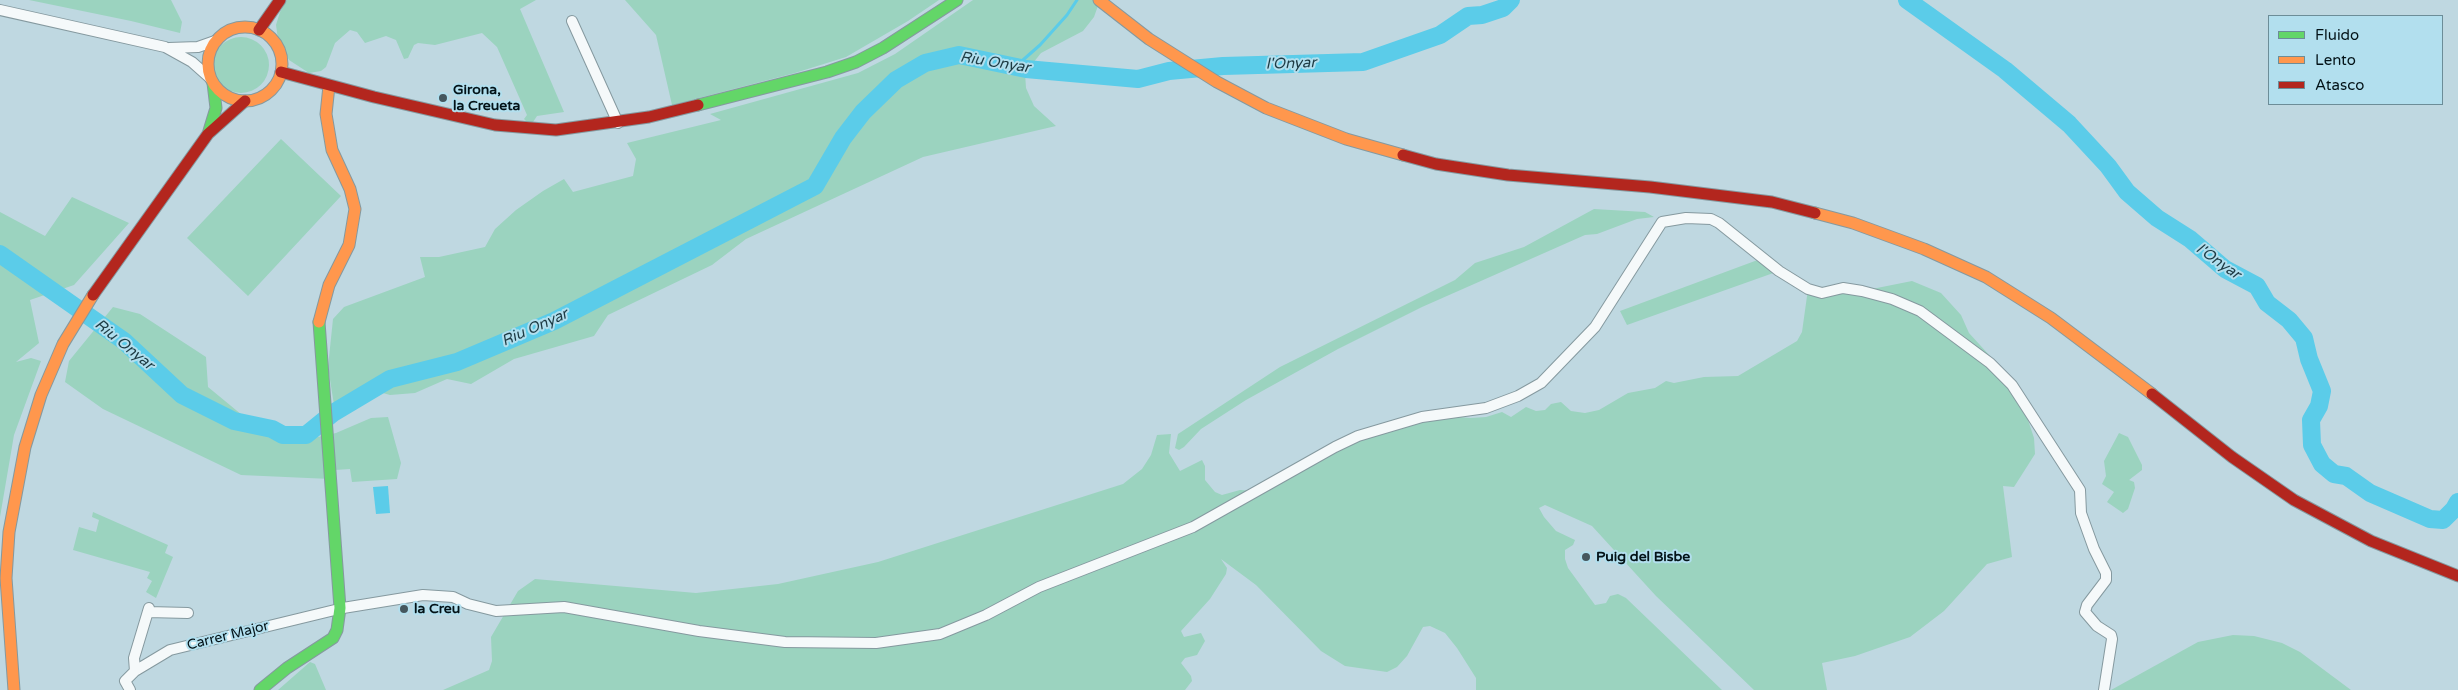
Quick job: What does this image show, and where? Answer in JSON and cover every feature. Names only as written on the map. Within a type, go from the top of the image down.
[{"type":"main road","points":[[259,30],[280,0]]},
{"type":"main road","points":[[281,72],[328,86],[432,111],[511,127],[556,130],[649,118],[768,88],[856,62],[883,48],[957,0]]},
{"type":"main road","points":[[1099,0],[1178,59],[1236,93],[1305,124],[1370,146],[1436,164],[1508,175],[1650,187],[1772,202],[1853,223],[1924,249],[1986,278],[2050,318],[2096,350],[2232,457],[2294,500],[2371,541],[2458,576]]},
{"type":"main road","points":[[208,134],[216,108],[208,59],[215,41],[224,33],[236,28],[247,27],[259,30],[269,36],[276,44],[282,60],[281,72],[276,84],[268,93],[257,99],[245,101],[227,96],[212,81]]},
{"type":"main road","points":[[260,690],[286,668],[333,638],[337,630],[340,608],[319,318],[329,285],[349,245],[354,225],[355,209],[350,189],[332,150],[326,114],[328,86]]},
{"type":"main road","points":[[14,690],[6,578],[12,511],[23,455],[36,409],[56,358],[77,319],[117,260],[208,134],[245,101]]},
{"type":"street","points":[[0,10],[165,48],[192,62],[212,81]]},
{"type":"street","points":[[572,21],[618,123]]},
{"type":"street","points":[[165,48],[198,47],[215,41]]},
{"type":"street","name":"Carrer Major","points":[[128,686],[135,671],[170,650],[340,608],[423,595],[454,597],[468,604],[496,610],[564,607],[699,631],[785,642],[876,643],[940,634],[986,615],[1039,587],[1193,527],[1358,436],[1422,417],[1486,408],[1518,396],[1541,383],[1595,327],[1662,222],[1678,218],[1700,218],[1712,219],[1720,223],[1779,271],[1808,288],[1822,293],[1843,288],[1862,291],[1892,299],[1920,312],[1990,363],[2012,385],[2080,490],[2081,513],[2094,549],[2106,573],[2106,580],[2087,605],[2085,612],[2096,626],[2111,635],[2112,639],[2104,690]]},
{"type":"street","points":[[135,671],[134,658],[149,610],[188,613]]},
{"type":"green space","points":[[29,0],[171,0],[182,22],[180,33]]},
{"type":"green space","points":[[287,0],[536,0],[520,9],[564,112],[537,116],[533,122],[527,122],[524,119],[527,115],[497,47],[482,33],[435,45],[418,43],[414,45],[408,58],[404,59],[396,40],[386,36],[365,43],[357,32],[350,30],[335,43],[326,67],[321,71],[309,73],[289,60],[278,39],[276,25],[280,12]]},
{"type":"green space","points":[[625,0],[939,0],[908,21],[846,57],[795,73],[672,105],[656,35]]},
{"type":"green space","points":[[973,0],[1100,0],[1094,17],[1083,31],[1041,53],[1025,73],[1026,88],[1034,106],[1056,126],[923,157],[746,239],[712,265],[608,315],[594,336],[514,359],[471,384],[447,379],[415,393],[390,395],[361,387],[334,405],[328,367],[333,319],[344,307],[425,277],[420,257],[439,257],[485,247],[495,229],[516,210],[564,179],[573,192],[633,176],[636,159],[627,143],[721,120],[710,114],[858,73],[895,54]]},
{"type":"green space","points":[[236,37],[246,37],[261,45],[267,54],[269,65],[267,76],[261,85],[246,93],[236,93],[225,88],[218,81],[213,70],[213,60],[218,49],[225,42]]},
{"type":"green space","points":[[281,139],[341,196],[248,296],[187,238]]},
{"type":"green space","points":[[72,197],[129,223],[74,285],[30,300],[39,343],[16,362],[31,358],[41,361],[14,435],[0,517],[0,212],[45,236]]},
{"type":"green space","points":[[1594,209],[1645,212],[1654,217],[1637,219],[1597,234],[1585,235],[1422,307],[1338,349],[1246,400],[1201,429],[1184,447],[1179,450],[1175,448],[1178,434],[1280,367],[1455,280],[1475,263],[1524,247]]},
{"type":"green space","points":[[1763,258],[1779,271],[1627,325],[1620,311]]},
{"type":"green space","points":[[1912,281],[1941,293],[1961,315],[1969,333],[1990,356],[1990,363],[2020,396],[2034,438],[2035,454],[2014,487],[2003,486],[2012,557],[1987,564],[1944,611],[1910,637],[1855,656],[1822,663],[1827,690],[1754,690],[1656,596],[1592,526],[1545,505],[1539,508],[1556,531],[1575,540],[1573,545],[1565,550],[1565,559],[1568,568],[1595,605],[1606,603],[1610,596],[1618,594],[1626,598],[1722,690],[1476,690],[1476,678],[1457,648],[1445,633],[1430,626],[1423,627],[1407,656],[1397,667],[1387,672],[1345,666],[1321,651],[1256,585],[1221,559],[1227,568],[1226,574],[1210,599],[1181,631],[1184,637],[1201,633],[1205,641],[1197,655],[1185,658],[1181,663],[1191,676],[1192,681],[1185,690],[443,690],[489,670],[492,661],[491,637],[518,591],[535,579],[696,593],[778,584],[878,562],[1123,484],[1142,469],[1151,455],[1157,435],[1171,434],[1169,453],[1180,471],[1202,460],[1205,466],[1205,480],[1215,492],[1222,495],[1240,490],[1257,491],[1335,447],[1439,415],[1470,418],[1486,417],[1502,412],[1511,417],[1526,407],[1536,411],[1545,410],[1551,404],[1561,402],[1571,411],[1585,413],[1599,410],[1628,393],[1655,388],[1666,381],[1674,383],[1704,377],[1738,376],[1797,341],[1802,332],[1808,289],[1862,291]]},
{"type":"green space","points":[[113,307],[140,314],[206,357],[208,387],[270,438],[300,441],[336,433],[371,418],[388,417],[401,463],[397,479],[352,482],[350,469],[335,470],[330,479],[241,475],[103,409],[65,382],[69,361]]},
{"type":"green space","points":[[2119,433],[2128,437],[2142,465],[2142,470],[2129,480],[2134,482],[2135,488],[2128,509],[2123,513],[2107,502],[2114,492],[2102,484],[2106,476],[2104,461]]},
{"type":"green space","points":[[93,512],[168,545],[165,553],[173,557],[156,598],[146,592],[152,581],[147,578],[150,572],[73,550],[79,527],[96,532],[99,520],[92,517]]},
{"type":"green space","points":[[2233,635],[2254,636],[2282,643],[2300,652],[2351,690],[2111,690],[2198,642]]},
{"type":"green space","points":[[310,662],[315,664],[326,690],[278,690]]},
{"type":"water","points":[[388,486],[390,513],[376,514],[373,487]]},
{"type":"waterway","points":[[1015,67],[1040,45],[1067,15],[1077,0]]},
{"type":"waterway","name":"Riu Onyar","points":[[0,254],[124,341],[182,395],[234,421],[272,429],[283,435],[306,435],[333,413],[390,379],[457,362],[554,321],[815,186],[843,138],[863,112],[896,80],[925,63],[959,55],[1026,69],[1138,79],[1169,71],[1223,66],[1363,62],[1440,35],[1468,16],[1482,15],[1503,8],[1511,0]]},
{"type":"waterway","name":"l'Onyar","points":[[1907,0],[2005,70],[2069,124],[2108,166],[2127,192],[2157,218],[2190,239],[2225,269],[2257,286],[2267,303],[2289,320],[2304,338],[2309,359],[2322,391],[2319,406],[2311,420],[2312,445],[2322,464],[2334,474],[2346,476],[2370,493],[2430,519],[2443,520],[2458,502]]},
{"type":"traffic: fast","points":[[698,105],[827,72],[856,62],[883,48],[957,0]]},
{"type":"traffic: fast","points":[[209,131],[216,108],[213,83]]},
{"type":"traffic: fast","points":[[260,690],[287,668],[333,638],[337,630],[340,608],[319,322]]},
{"type":"traffic: slow","points":[[1099,0],[1149,39],[1217,82],[1266,108],[1346,139],[1403,155]]},
{"type":"traffic: slow","points":[[245,27],[266,33],[276,43],[282,64],[276,85],[266,95],[245,101],[224,95],[214,85],[208,64],[214,43],[224,33],[245,27]]},
{"type":"traffic: slow","points":[[319,322],[329,285],[349,245],[355,209],[350,189],[332,150],[326,114],[329,86]]},
{"type":"traffic: slow","points":[[1815,213],[1853,223],[1924,249],[1986,277],[2051,318],[2152,394]]},
{"type":"traffic: slow","points":[[14,690],[6,578],[9,532],[25,447],[41,395],[63,344],[93,295]]},
{"type":"traffic: jam","points":[[259,30],[280,0]]},
{"type":"traffic: jam","points":[[281,72],[374,97],[495,125],[556,130],[649,117],[698,105]]},
{"type":"traffic: jam","points":[[93,295],[208,134],[245,101]]},
{"type":"traffic: jam","points":[[1403,155],[1436,164],[1508,175],[1650,187],[1772,202],[1815,213]]},
{"type":"traffic: jam","points":[[2152,394],[2232,457],[2294,500],[2371,541],[2458,576]]},
{"type":"place","name":"Girona, la Creueta","points":[[443,98]]},
{"type":"place","name":"Puig del Bisbe","points":[[1586,557]]},
{"type":"place","name":"la Creu","points":[[404,609]]}]
